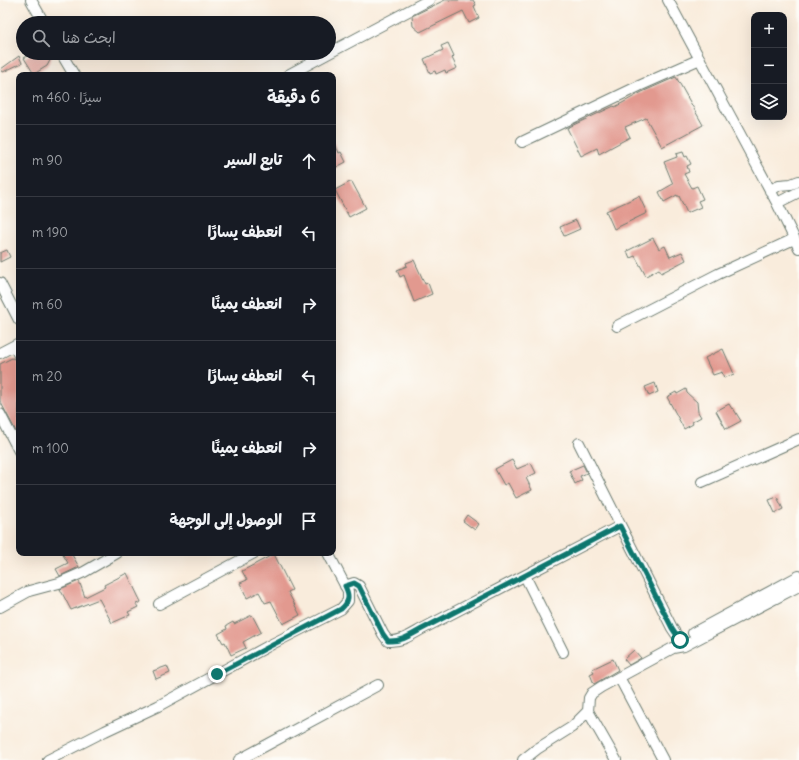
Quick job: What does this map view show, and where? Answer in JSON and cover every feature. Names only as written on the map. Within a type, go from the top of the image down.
[{"type":"street","points":[[31,0],[40,16]]},
{"type":"street","points":[[336,49],[429,0]]},
{"type":"street","points":[[617,326],[718,274],[797,243],[668,0]]},
{"type":"street","points":[[522,142],[639,86],[700,59]]},
{"type":"street","points":[[65,60],[72,72]]},
{"type":"street","points":[[294,72],[316,60]]},
{"type":"street","points":[[770,191],[779,185],[791,184],[799,181]]},
{"type":"street","points":[[777,203],[799,192]]},
{"type":"street","points":[[0,283],[16,314]]},
{"type":"street","points":[[0,353],[16,345]]},
{"type":"street","points":[[0,414],[16,445]]},
{"type":"street","points":[[702,482],[799,439]]},
{"type":"street","points":[[579,443],[672,628],[682,643]]},
{"type":"street","points":[[345,586],[354,583],[359,586],[383,634],[388,641],[395,641],[404,638],[620,526]]},
{"type":"street","points":[[0,607],[29,591],[59,583],[84,572],[112,556]]},
{"type":"street","points":[[158,604],[248,556]]},
{"type":"street","points":[[48,760],[158,706],[274,643],[341,609],[348,601],[348,596],[345,586],[330,556]]},
{"type":"street","points":[[524,576],[563,652]]},
{"type":"street","points":[[523,760],[582,719],[588,711],[589,698],[592,693],[601,687],[682,643],[799,576]]},
{"type":"street","points":[[682,643],[799,586]]},
{"type":"street","points":[[618,678],[663,760]]},
{"type":"street","points":[[239,760],[378,685]]},
{"type":"street","points":[[588,711],[616,760]]},
{"type":"building","points":[[445,0],[473,0],[476,5],[474,6],[479,18],[469,23],[463,11],[420,32],[413,26],[412,16]]},
{"type":"building","points":[[448,43],[454,56],[452,58],[457,68],[446,73],[445,70],[436,74],[435,71],[430,73],[424,59],[443,50],[441,46]]},
{"type":"building","points":[[16,58],[16,60],[21,60],[22,63],[3,72],[1,69]]},
{"type":"building","points":[[25,60],[50,60],[47,66],[37,72],[33,72]]},
{"type":"building","points":[[676,77],[703,125],[662,147],[646,118],[625,127],[630,137],[599,154],[597,148],[581,156],[567,128],[614,106],[615,107],[642,92]]},
{"type":"building","points":[[336,146],[339,153],[341,152],[346,162],[336,167]]},
{"type":"building","points":[[683,152],[691,164],[687,166],[689,172],[684,174],[692,188],[697,186],[703,199],[698,201],[701,207],[687,213],[679,196],[677,195],[664,202],[659,192],[673,184],[664,162],[677,157],[676,154]]},
{"type":"building","points":[[352,182],[366,208],[349,217],[336,189]]},
{"type":"building","points":[[639,196],[647,213],[614,229],[606,211]]},
{"type":"building","points":[[576,220],[580,229],[564,236],[560,227]]},
{"type":"building","points":[[653,238],[659,249],[665,246],[670,257],[682,252],[686,260],[661,273],[659,269],[646,276],[635,256],[630,258],[627,251]]},
{"type":"building","points":[[7,250],[10,257],[0,262],[0,253]]},
{"type":"building","points":[[414,260],[425,284],[428,283],[432,294],[414,302],[404,275],[400,277],[397,270],[407,266],[406,263]]},
{"type":"building","points":[[723,349],[734,374],[724,378],[722,372],[713,375],[705,358]]},
{"type":"building","points":[[12,358],[16,360],[16,431],[0,401],[0,364]]},
{"type":"building","points":[[655,383],[658,392],[649,396],[645,387]]},
{"type":"building","points":[[686,389],[687,393],[697,402],[698,412],[701,417],[684,429],[667,397]]},
{"type":"building","points":[[729,404],[741,421],[726,429],[716,411]]},
{"type":"building","points":[[512,460],[517,469],[531,463],[536,473],[526,478],[532,490],[516,498],[508,483],[504,485],[495,469]]},
{"type":"building","points":[[583,465],[587,473],[580,476],[582,480],[575,484],[569,471]]},
{"type":"building","points":[[777,497],[783,509],[775,513],[769,500]]},
{"type":"building","points":[[467,515],[479,524],[475,530],[463,521]]},
{"type":"building","points":[[64,556],[73,556],[79,567],[60,576],[56,569],[68,563]]},
{"type":"building","points":[[270,556],[275,556],[292,590],[288,592],[300,615],[283,624],[271,601],[265,603],[259,592],[247,598],[240,583],[247,580],[242,571]]},
{"type":"building","points":[[127,573],[141,602],[136,604],[138,607],[128,612],[130,615],[112,623],[99,599],[71,610],[60,589],[79,581],[85,597],[105,587],[104,585]]},
{"type":"building","points":[[252,615],[261,632],[243,642],[246,648],[231,655],[225,642],[223,643],[218,634],[227,629],[226,626],[233,622],[234,624]]},
{"type":"building","points":[[634,650],[641,658],[629,665],[624,659]]},
{"type":"building","points":[[613,659],[618,670],[594,684],[590,674],[594,672],[592,669]]},
{"type":"building","points":[[167,666],[170,673],[156,679],[153,671]]},
{"type":"route","points":[[217,674],[341,609],[348,601],[348,591],[345,586],[354,583],[359,586],[383,634],[388,641],[395,641],[422,629],[620,526],[672,628],[680,640]]}]
